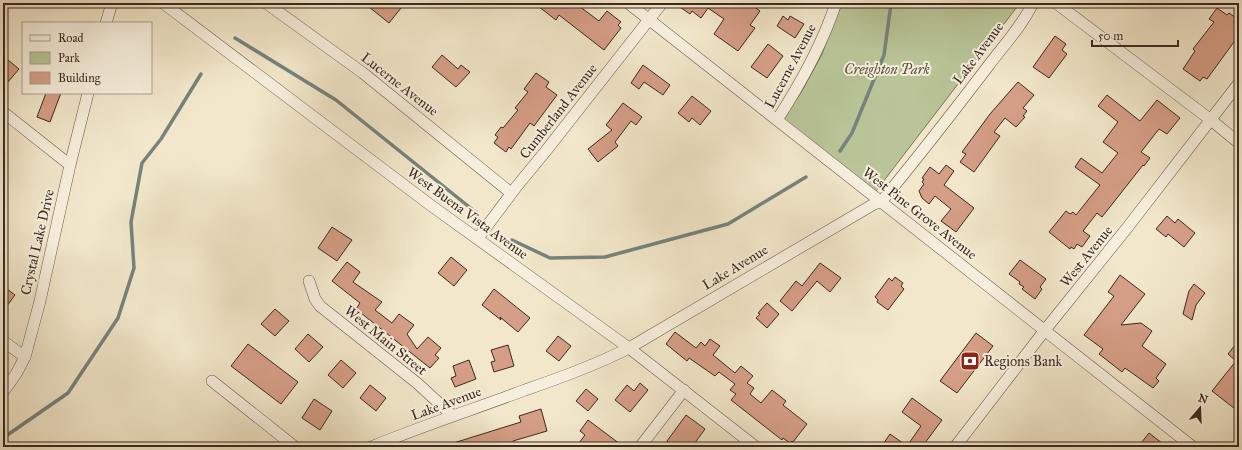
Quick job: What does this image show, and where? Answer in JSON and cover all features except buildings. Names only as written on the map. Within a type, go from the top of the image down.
[{"type":"street","points":[[106,22],[112,3]]},
{"type":"street","name":"West Buena Vista Avenue","points":[[163,3],[429,204],[629,348],[756,447]]},
{"type":"street","name":"Lucerne Avenue","points":[[266,3],[362,73],[512,193]]},
{"type":"street","name":"West Pine Grove Avenue","points":[[628,3],[1193,447]]},
{"type":"street","name":"Cumberland Avenue","points":[[478,238],[662,3]]},
{"type":"street","name":"Lucerne Avenue","points":[[777,120],[820,46],[836,3]]},
{"type":"street","name":"Lake Avenue","points":[[371,447],[610,358],[773,262],[874,204],[881,202],[980,77],[1024,18],[1033,3]]},
{"type":"street","points":[[1056,3],[1211,120],[1239,143]]},
{"type":"street","name":"West Avenue","points":[[955,447],[1239,83]]},
{"type":"street","name":"Crystal Lake Drive","points":[[3,392],[16,374],[25,357],[43,287],[70,165],[88,94]]},
{"type":"street","points":[[3,112],[70,165]]},
{"type":"street","name":"West Main Street","points":[[309,281],[315,299],[320,306],[417,383],[453,416]]},
{"type":"street","points":[[3,341],[25,357]]},
{"type":"street","points":[[212,381],[295,447]]},
{"type":"street","points":[[640,447],[684,390]]},
{"type":"green space","name":"Creighton Park","points":[[841,3],[984,3],[1017,7],[876,191],[783,119],[802,91],[822,54]]},
{"type":"waterway","points":[[840,151],[852,133],[884,55],[891,4]]},
{"type":"waterway","points":[[235,38],[336,100],[478,214]]},
{"type":"waterway","points":[[3,438],[68,393],[118,318],[134,268],[131,222],[142,163],[161,139],[201,74]]},
{"type":"waterway","points":[[512,240],[550,258],[605,257],[728,224],[806,177]]},
{"type":"place","name":"Regions Bank","points":[[970,361]]}]
